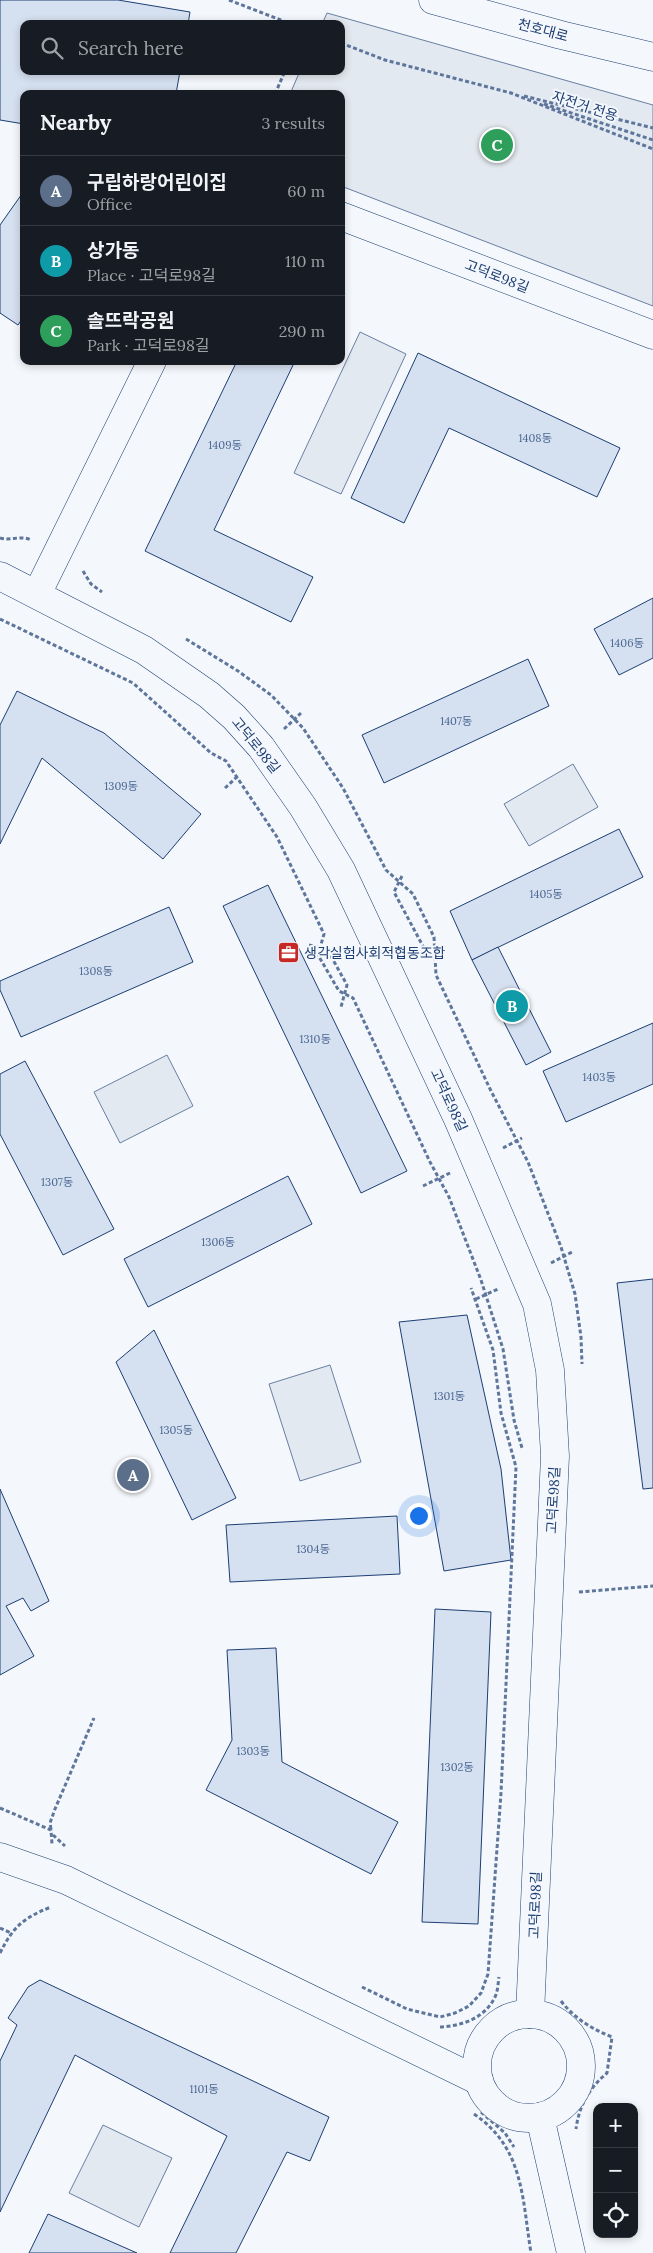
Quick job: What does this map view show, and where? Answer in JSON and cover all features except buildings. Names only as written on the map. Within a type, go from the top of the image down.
[{"type":"street","name":"천호대로","points":[[433,0],[561,36],[653,57]]},
{"type":"street","name":"고덕로98길","points":[[345,218],[653,335]]},
{"type":"street","points":[[37,594],[150,365]]},
{"type":"street","name":"고덕로98길","points":[[0,576],[144,650],[182,675],[234,717],[273,764],[303,807],[341,870],[458,1119],[537,1304],[550,1370],[555,1456],[530,2014]]},
{"type":"street","points":[[0,1858],[66,1880],[477,2094],[486,2096],[497,2108],[512,2116],[540,2117],[560,2109],[572,2097],[578,2082],[581,2066],[579,2051],[571,2036],[560,2025],[546,2017],[530,2014],[514,2016],[500,2023],[488,2034],[480,2048],[477,2065],[477,2094]]},
{"type":"street","points":[[540,2117],[571,2253]]},
{"type":"path","points":[[229,0],[281,20]]},
{"type":"path","points":[[345,45],[385,60],[653,128]]},
{"type":"path","points":[[277,90],[284,75]]},
{"type":"path","points":[[511,93],[653,149]]},
{"type":"path","name":"자전거 전용","points":[[511,93],[653,140]]},
{"type":"path","points":[[0,538],[7,540],[27,538]]},
{"type":"path","points":[[0,619],[133,684],[211,753],[226,762],[277,837],[324,934],[318,955],[339,991],[353,998],[449,1197],[503,1349],[514,1420],[522,1448]]},
{"type":"path","points":[[402,876],[394,892],[424,950],[443,960]]},
{"type":"path","points":[[309,945],[327,949],[347,985],[341,1007]]},
{"type":"path","points":[[522,1138],[517,1141],[528,1162],[564,1256],[574,1251]]},
{"type":"path","points":[[423,1186],[439,1178]]},
{"type":"path","points":[[354,1984],[407,2009],[440,2017],[455,2014],[469,2006],[481,1993],[488,1974],[501,1793],[516,1467],[501,1413],[493,1350],[471,1288]]},
{"type":"path","points":[[476,1299],[485,1295]]},
{"type":"path","points":[[584,1591],[653,1586]]},
{"type":"path","points":[[72,1850],[54,1837],[50,1823],[94,1718]]},
{"type":"path","points":[[0,1808],[51,1830]]},
{"type":"path","points":[[0,1953],[11,1932],[22,1921],[54,1906]]},
{"type":"path","points":[[0,1928],[11,1932]]},
{"type":"path","points":[[452,2026],[472,2020],[484,2012],[495,1997],[500,1973]]},
{"type":"path","points":[[560,1999],[571,2014],[593,2029],[612,2037],[607,2073],[596,2083],[578,2111],[575,2137]]},
{"type":"path","points":[[477,2094],[515,2149]]},
{"type":"path","points":[[474,2114],[500,2136],[510,2153],[518,2177],[531,2253]]},
{"type":"shaded area","points":[[327,13],[653,105],[653,306],[345,188],[345,90],[292,90],[298,75],[345,75],[345,20],[324,20]]},
{"type":"shaded area","points":[[360,332],[406,354],[341,494],[294,473]]},
{"type":"shaded area","points":[[573,764],[598,807],[529,846],[504,804]]},
{"type":"shaded area","points":[[167,1055],[193,1106],[120,1143],[94,1092]]},
{"type":"shaded area","points":[[330,1365],[361,1462],[300,1481],[269,1384]]},
{"type":"shaded area","points":[[103,2125],[172,2158],[139,2227],[69,2193]]},
{"type":"place","name":"솔뜨락공원","points":[[497,145]]},
{"type":"place","name":"생각실험사회적협동조합","points":[[288,953]]},
{"type":"place","name":"상가동","points":[[512,1006]]},
{"type":"place","name":"구립하랑어린이집","points":[[133,1475]]}]
